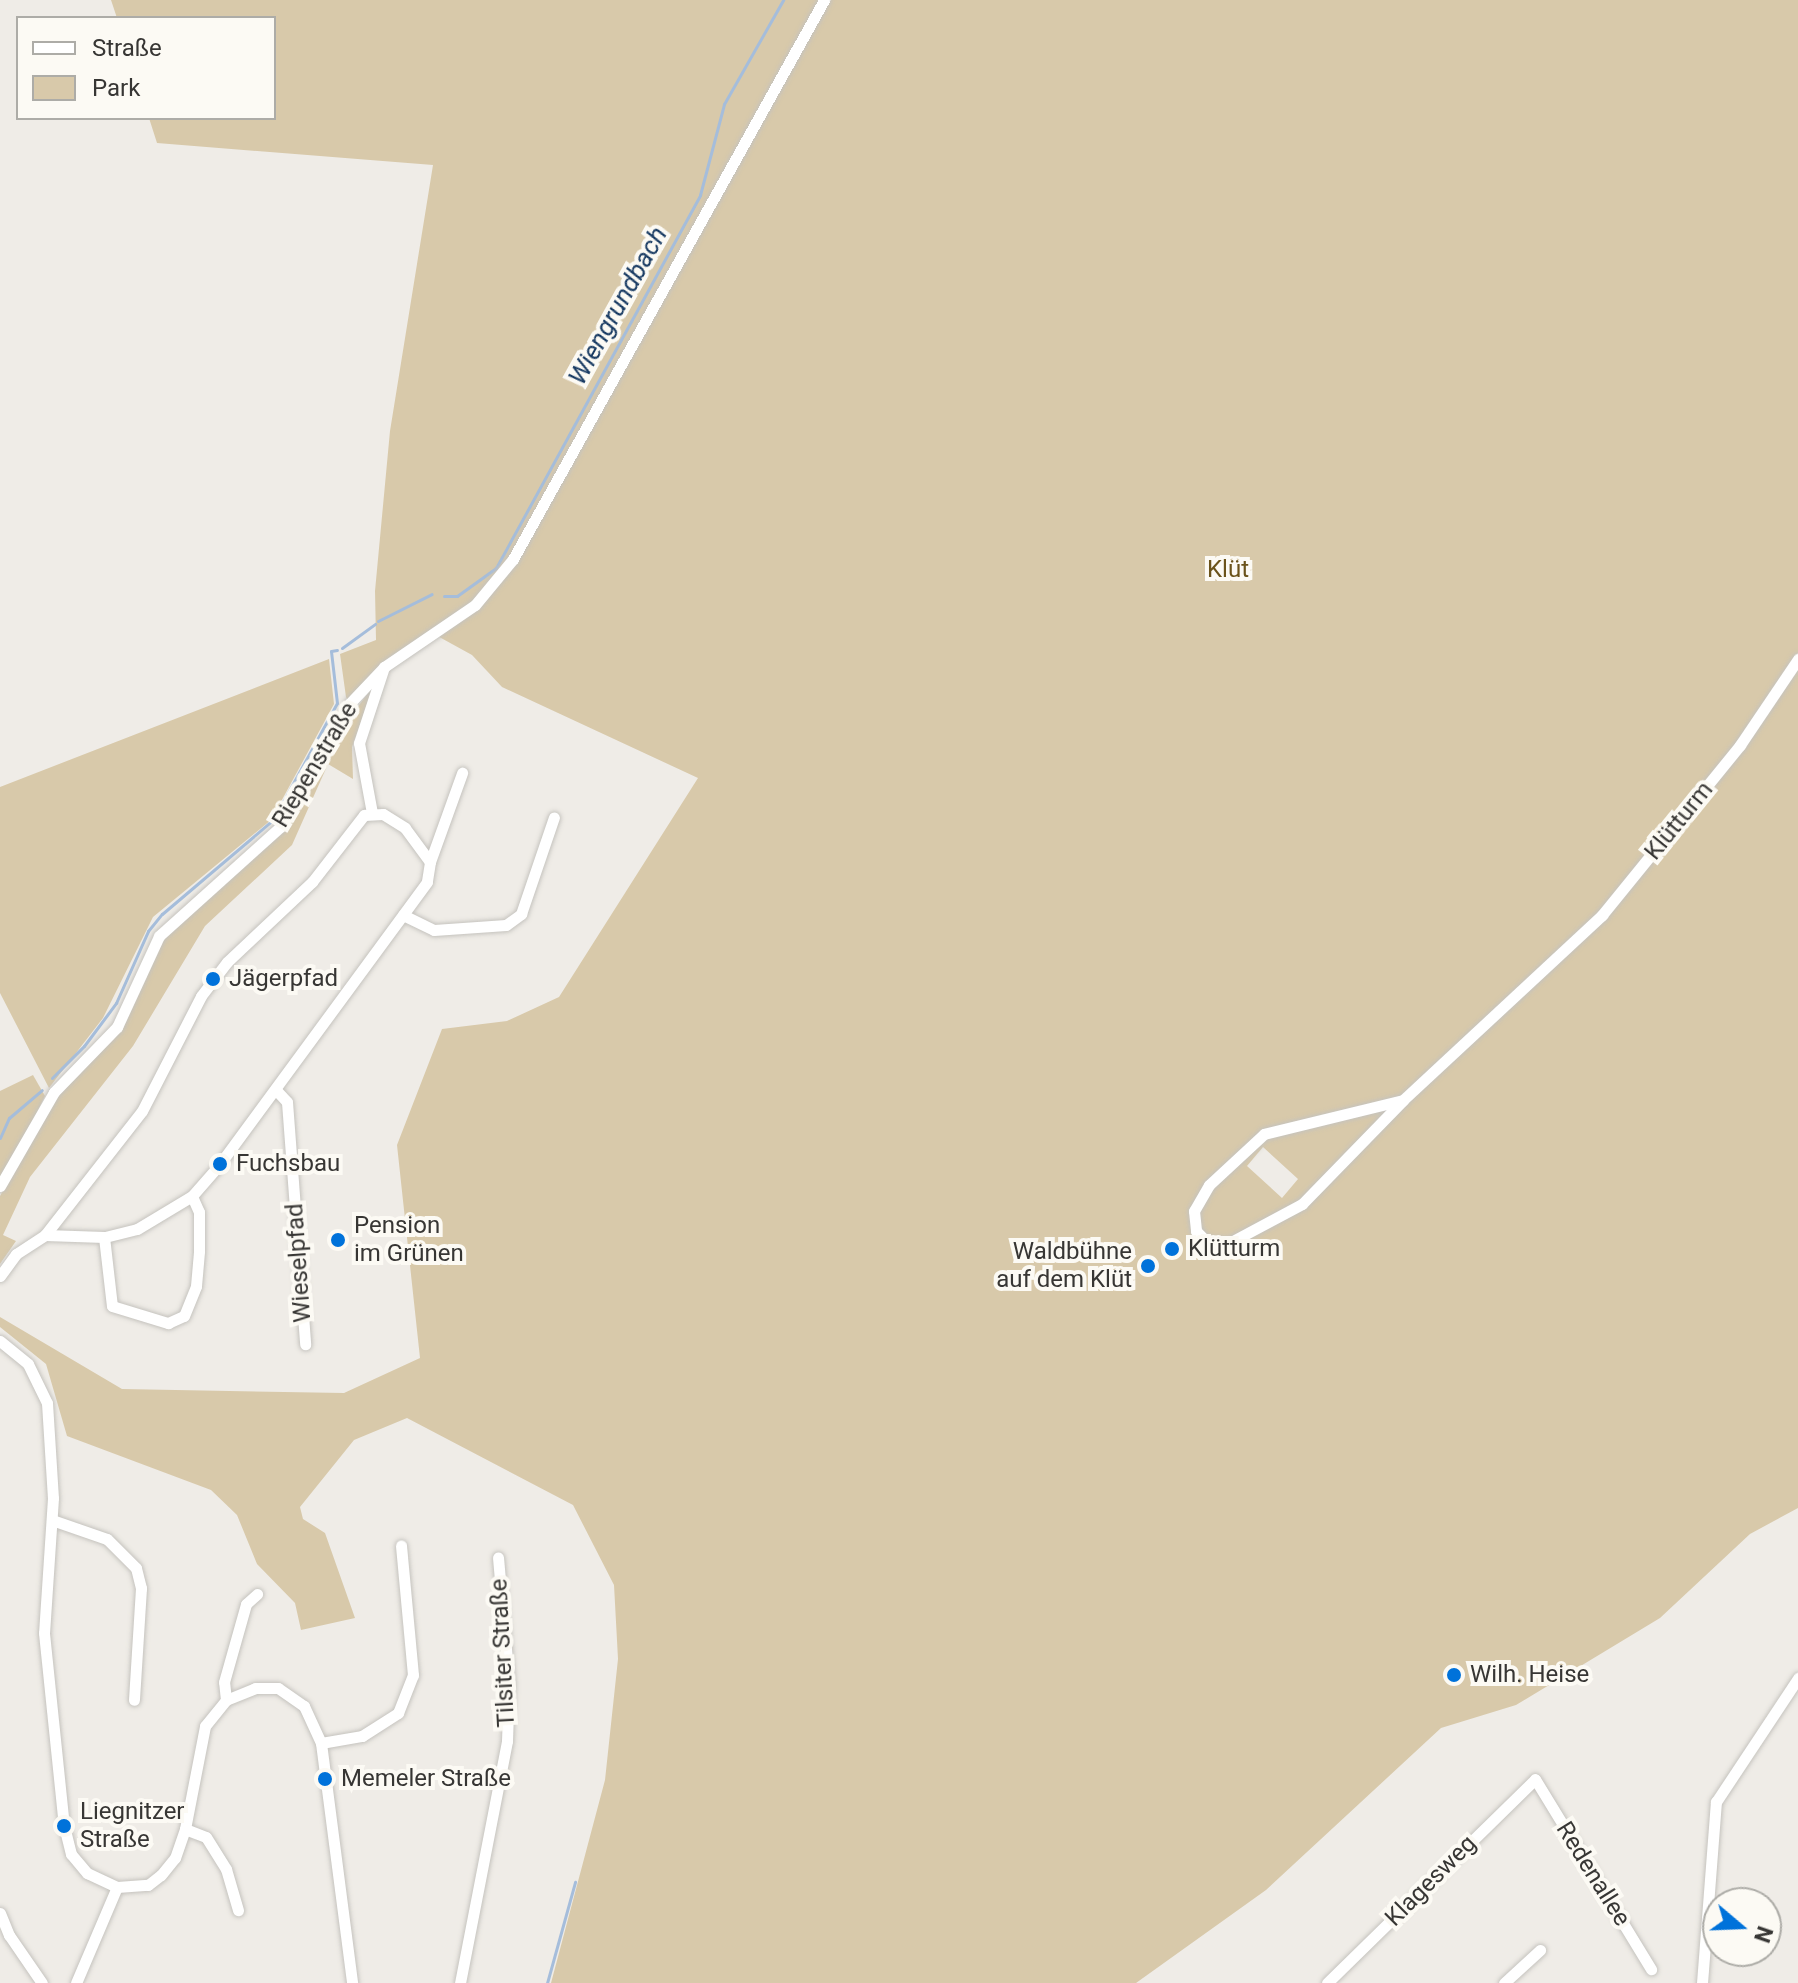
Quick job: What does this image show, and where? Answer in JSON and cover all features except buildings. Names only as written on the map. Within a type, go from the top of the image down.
[{"type":"street","name":"Riepenstraße","points":[[0,1186],[54,1092],[117,1027],[159,936],[280,827],[350,703],[384,667],[475,605],[513,559],[824,0]]},
{"type":"street","name":"Klütturm","points":[[1403,1100],[1264,1134],[1209,1185],[1194,1211],[1196,1231],[1217,1245],[1272,1225],[1302,1204],[1403,1100],[1602,915],[1740,745],[1798,659]]},
{"type":"street","points":[[372,813],[359,743],[384,667]]},
{"type":"street","points":[[45,1235],[104,1237],[137,1229],[192,1196],[276,1090],[347,985],[427,882],[430,862],[462,773]]},
{"type":"street","points":[[0,1276],[16,1254],[45,1235],[161,1082],[213,979],[312,882],[357,822],[372,813],[383,814],[405,828],[430,862]]},
{"type":"street","points":[[403,915],[434,930],[506,925],[521,914],[554,817]]},
{"type":"street","name":"Wieselpfad","points":[[276,1090],[287,1102],[305,1344]]},
{"type":"street","points":[[104,1237],[112,1306],[168,1323],[184,1316],[196,1286],[199,1251],[199,1212],[192,1196]]},
{"type":"street","points":[[0,1341],[28,1364],[47,1403],[52,1520],[44,1633],[64,1826],[71,1854],[87,1873],[117,1887],[148,1885],[161,1875],[175,1858],[185,1829],[205,1726],[226,1700],[255,1688],[278,1688],[304,1706],[321,1743],[352,1983]]},
{"type":"street","points":[[52,1520],[107,1539],[136,1568],[141,1588],[134,1700]]},
{"type":"street","points":[[321,1743],[362,1736],[398,1713],[413,1675],[401,1546]]},
{"type":"street","name":"Tilsiter Straße","points":[[460,1983],[507,1741],[509,1683],[498,1557]]},
{"type":"street","points":[[226,1700],[224,1682],[246,1604],[257,1594]]},
{"type":"street","points":[[1702,1983],[1716,1802],[1798,1678]]},
{"type":"street","name":"Redenallee","points":[[1535,1779],[1651,1969]]},
{"type":"street","name":"Klagesweg","points":[[1327,1983],[1535,1779]]},
{"type":"street","points":[[185,1829],[206,1837],[226,1869],[238,1910]]},
{"type":"street","points":[[76,1983],[117,1887]]},
{"type":"street","points":[[0,1913],[9,1935],[42,1983]]},
{"type":"street","points":[[1504,1983],[1540,1950]]},
{"type":"green space","name":"Klüt","points":[[111,0],[1798,0],[1798,1508],[1750,1534],[1660,1618],[1516,1705],[1441,1728],[1266,1890],[1136,1983],[551,1983],[605,1780],[618,1659],[614,1585],[573,1505],[407,1418],[354,1440],[300,1507],[303,1519],[325,1533],[355,1618],[301,1630],[295,1603],[257,1564],[237,1515],[211,1490],[67,1436],[46,1364],[0,1327],[0,1317],[122,1389],[344,1393],[420,1358],[397,1145],[442,1029],[507,1021],[559,997],[698,778],[502,687],[472,655],[432,633],[350,703],[346,697],[340,654],[376,640],[375,591],[390,431],[433,165],[157,143],[150,120],[276,120],[276,16],[116,16]],"holes":[[[1263,1147],[1298,1179],[1282,1198],[1247,1166]]]},
{"type":"green space","points":[[329,659],[334,704],[271,820],[153,917],[103,1018],[49,1088],[0,993],[0,787]]},
{"type":"green space","points":[[374,686],[352,747],[353,779],[328,764],[292,845],[205,926],[133,1046],[30,1177],[3,1235],[16,1241],[0,1264],[0,1196],[56,1097],[122,1027],[159,944],[173,926],[283,833],[333,738]]},
{"type":"green space","points":[[33,1075],[45,1096],[0,1186],[0,1091]]},
{"type":"waterway","name":"Wiengrundbach","points":[[444,596],[457,596],[496,568],[700,195],[724,104],[783,0]]},
{"type":"waterway","name":"Wiengrundbach","points":[[378,621],[432,594]]},
{"type":"waterway","name":"Wiengrundbach","points":[[342,648],[375,624]]},
{"type":"waterway","name":"Wiengrundbach","points":[[52,1078],[84,1046],[116,1003],[148,931],[162,914],[273,820],[337,703],[331,651],[337,650]]},
{"type":"waterway","name":"Wiengrundbach","points":[[0,1138],[9,1118],[42,1090]]},
{"type":"waterway","points":[[547,1983],[575,1882]]},
{"type":"place","name":"Jägerpfad","points":[[213,979]]},
{"type":"place","name":"Fuchsbau","points":[[220,1164]]},
{"type":"place","name":"Pension im Grünen","points":[[338,1240]]},
{"type":"place","name":"Klütturm","points":[[1172,1249]]},
{"type":"place","name":"Waldbühne auf dem Klüt","points":[[1148,1266]]},
{"type":"place","name":"Wilh. Heise","points":[[1454,1675]]},
{"type":"place","name":"Memeler Straße","points":[[325,1779]]},
{"type":"place","name":"Liegnitzer Straße","points":[[64,1826]]}]
